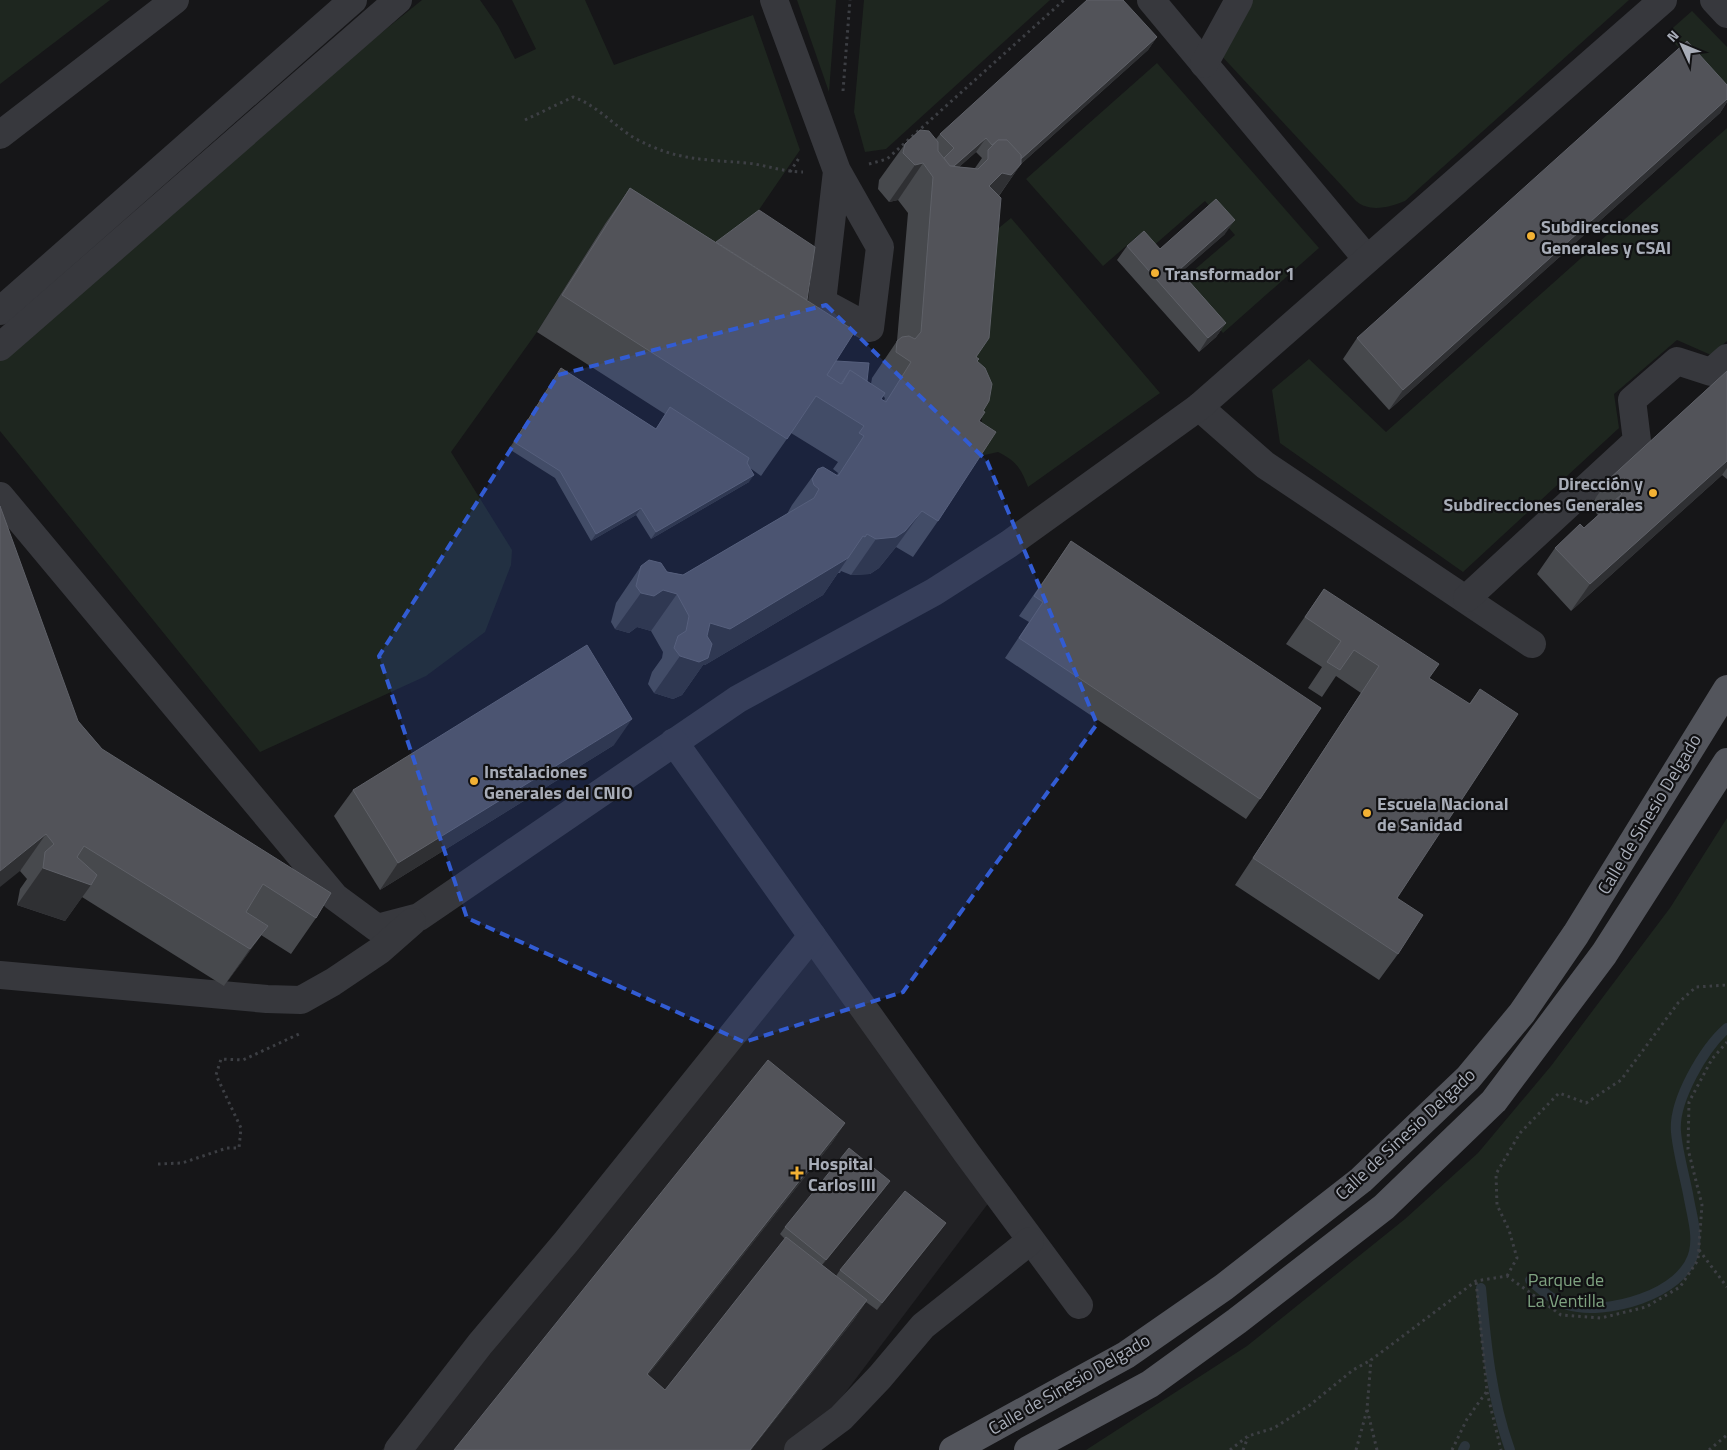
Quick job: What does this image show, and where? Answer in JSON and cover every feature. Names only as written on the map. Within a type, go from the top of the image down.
[{"type":"main road","name":"Calle de Sinesio Delgado","points":[[954,1450],[1126,1355],[1224,1287],[1361,1180],[1468,1078],[1522,1013],[1576,934],[1727,689]]},
{"type":"main road","name":"Calle de Sinesio Delgado","points":[[1028,1450],[1150,1384],[1237,1321],[1384,1207],[1494,1101],[1604,954],[1727,762]]},
{"type":"street","points":[[0,135],[175,0]]},
{"type":"street","points":[[0,311],[354,0]]},
{"type":"street","points":[[0,347],[398,0]]},
{"type":"street","points":[[774,0],[837,171],[880,247],[870,328],[822,302],[837,171]]},
{"type":"street","points":[[1151,0],[1367,259]]},
{"type":"street","points":[[1204,64],[1239,0]]},
{"type":"street","points":[[0,975],[267,999],[301,1000],[333,982],[378,951],[419,917],[674,742],[738,700],[934,592],[1009,544],[1199,407],[1663,0]]},
{"type":"street","points":[[1714,0],[1727,14]]},
{"type":"street","points":[[1467,598],[1637,441],[1632,400],[1677,360],[1711,372],[1727,358]]},
{"type":"street","points":[[1199,407],[1265,465],[1467,598],[1532,644]]},
{"type":"street","points":[[0,496],[335,897],[378,928],[419,917]]},
{"type":"street","points":[[674,742],[1030,1241],[1079,1305]]},
{"type":"street","points":[[398,1450],[480,1344],[566,1242],[812,936]]},
{"type":"street","points":[[798,1450],[841,1418],[880,1377],[923,1326],[1030,1241]]},
{"type":"path","points":[[843,95],[850,0]]},
{"type":"path","points":[[837,171],[887,159],[1064,0]]},
{"type":"path","points":[[525,120],[573,97],[586,101],[634,137],[664,153],[707,161],[748,163],[790,172]]},
{"type":"path","points":[[1506,1276],[1517,1258],[1509,1230],[1496,1205],[1496,1174],[1520,1133],[1559,1093],[1586,1103],[1621,1080],[1678,1003],[1696,987],[1727,985]]},
{"type":"path","points":[[158,1164],[182,1163],[227,1148],[239,1148],[241,1128],[216,1076],[222,1059],[243,1060],[295,1037]]},
{"type":"path","points":[[1230,1450],[1248,1436],[1274,1428],[1310,1405],[1353,1370],[1371,1360],[1476,1281],[1506,1276],[1561,1315],[1601,1318],[1646,1307],[1680,1287],[1698,1260],[1702,1205],[1688,1149],[1689,1102],[1712,1059],[1727,1042]]},
{"type":"path","points":[[1699,1249],[1727,1287]]},
{"type":"path","points":[[1476,1281],[1487,1391],[1501,1450]]},
{"type":"path","points":[[1356,1450],[1367,1409],[1371,1360]]},
{"type":"path","points":[[1452,1450],[1467,1419],[1487,1391]]},
{"type":"path","points":[[1367,1409],[1378,1450]]},
{"type":"path","points":[[1709,1449],[1727,1435]]},
{"type":"path","points":[[1243,1450],[1248,1436]]},
{"type":"highlighted area","points":[[826,305],[987,461],[1097,724],[903,992],[744,1042],[467,918],[379,656],[558,375]]},
{"type":"shaded area","name":"Hospital Carlos III","points":[[812,936],[996,1193],[802,1450],[382,1450]]},
{"type":"green space","points":[[0,0],[110,0],[0,84]]},
{"type":"green space","points":[[422,0],[480,0],[498,26],[515,59],[536,49],[512,0],[585,0],[614,65],[753,15],[800,150],[754,217],[707,252],[605,224],[537,332],[451,452],[512,550],[511,565],[485,632],[426,676],[260,752],[0,431],[0,360],[355,54]]},
{"type":"green space","points":[[797,0],[836,0],[829,92]]},
{"type":"green space","points":[[864,0],[1050,0],[886,149],[865,152],[854,112]]},
{"type":"green space","points":[[1245,0],[1629,0],[1405,201],[1387,207],[1374,208],[1367,207],[1356,201],[1218,52]]},
{"type":"green space","points":[[1692,11],[1727,47],[1727,99],[1666,34]]},
{"type":"green space","points":[[1157,63],[1319,248],[1223,333],[1179,283],[1235,235],[1205,201],[1151,248],[1140,234],[1103,266],[1026,179]]},
{"type":"green space","points":[[1727,128],[1727,341],[1711,355],[1677,340],[1614,394],[1619,428],[1463,572],[1280,443],[1272,390],[1309,359],[1386,432]]},
{"type":"green space","points":[[1011,218],[1160,393],[1028,487],[1023,475],[1014,462],[998,452],[980,456],[982,417],[968,394],[983,241]]},
{"type":"green space","name":"Parque de La Ventilla","points":[[1727,818],[1727,1450],[1086,1450],[1247,1346],[1405,1219],[1478,1153],[1551,1066],[1670,908]]},
{"type":"building","points":[[1087,0],[1123,0],[1157,37],[1021,159],[1021,155],[1007,140],[998,140],[992,145],[986,138],[954,166],[950,166],[944,158],[954,148],[940,134]]},
{"type":"building","name":"Subdirecciones Generales y CSAI","points":[[1687,41],[1727,85],[1727,99],[1403,390],[1357,338]]},
{"type":"building","points":[[920,130],[929,131],[938,142],[938,151],[950,166],[978,169],[988,159],[988,150],[998,140],[1007,140],[1021,155],[1021,164],[1011,175],[1002,173],[989,186],[1001,198],[989,338],[976,357],[979,359],[977,361],[985,368],[992,384],[989,401],[979,421],[996,432],[938,521],[922,511],[905,531],[896,537],[876,539],[867,534],[865,537],[863,536],[848,558],[730,629],[710,623],[707,636],[712,644],[708,658],[699,662],[680,656],[674,648],[678,636],[686,631],[689,616],[677,594],[663,590],[654,596],[641,593],[636,586],[641,566],[649,560],[661,563],[667,572],[683,575],[814,498],[819,489],[814,485],[812,479],[818,469],[823,467],[838,476],[864,436],[859,433],[864,426],[816,396],[787,439],[562,295],[630,188],[855,331],[827,375],[842,384],[850,370],[885,393],[881,399],[886,402],[911,362],[896,352],[897,341],[902,337],[909,336],[915,339],[921,332],[933,177],[923,163],[915,165],[903,153],[905,144]]},
{"type":"building","points":[[1216,199],[1235,220],[1179,270],[1226,323],[1208,338],[1127,246],[1144,231],[1160,249]]},
{"type":"building","points":[[759,210],[815,247],[807,300],[716,242]]},
{"type":"building","points":[[836,361],[869,363],[867,381],[850,370],[841,384],[827,375]]},
{"type":"building","points":[[561,368],[656,429],[670,407],[749,458],[747,463],[754,475],[656,532],[641,508],[596,534],[560,471],[514,442]]},
{"type":"building","name":"Dirección y Subdirecciones Generales","points":[[1727,371],[1727,461],[1590,584],[1555,548],[1580,524],[1584,528],[1622,494],[1608,480]]},
{"type":"building","points":[[0,506],[78,721],[102,749],[331,893],[316,918],[263,884],[246,912],[268,926],[250,949],[84,846],[77,857],[97,875],[91,885],[43,868],[45,852],[54,844],[46,834],[0,871]]},
{"type":"building","points":[[1071,541],[1321,708],[1260,799],[1019,638],[1043,602],[1034,596]]},
{"type":"building","name":"Escuela Nacional de Sanidad","points":[[1324,589],[1439,664],[1429,678],[1470,704],[1480,689],[1518,714],[1397,898],[1423,915],[1398,954],[1253,858],[1379,666],[1354,650],[1340,670],[1327,662],[1341,641],[1305,617]]},
{"type":"building","name":"Instalaciones Generales del CNIO","points":[[587,645],[632,719],[398,863],[353,790]]},
{"type":"building","points":[[768,1060],[845,1123],[647,1374],[665,1390],[786,1237],[867,1300],[750,1450],[454,1450]]},
{"type":"building","points":[[849,1148],[890,1181],[826,1260],[785,1227]]},
{"type":"building","points":[[905,1191],[946,1223],[882,1303],[840,1270]]},
{"type":"waterway","points":[[1530,1280],[1547,1295],[1567,1305],[1583,1308],[1601,1307],[1641,1299],[1659,1291],[1675,1280],[1687,1267],[1694,1252],[1695,1232],[1678,1149],[1676,1119],[1679,1105],[1692,1076],[1709,1048],[1727,1028]]},
{"type":"waterway","points":[[1481,1288],[1487,1349],[1494,1390],[1510,1450]]},
{"type":"waterway","points":[[1463,1450],[1465,1446]]},
{"type":"place","name":"Subdirecciones Generales y CSAI","points":[[1531,236]]},
{"type":"place","name":"Transformador 1","points":[[1155,273]]},
{"type":"place","name":"Dirección y Subdirecciones Generales","points":[[1653,493]]},
{"type":"place","name":"Instalaciones Generales del CNIO","points":[[474,781]]},
{"type":"place","name":"Escuela Nacional de Sanidad","points":[[1367,813]]},
{"type":"place","name":"Hospital Carlos III","points":[[797,1173]]}]
